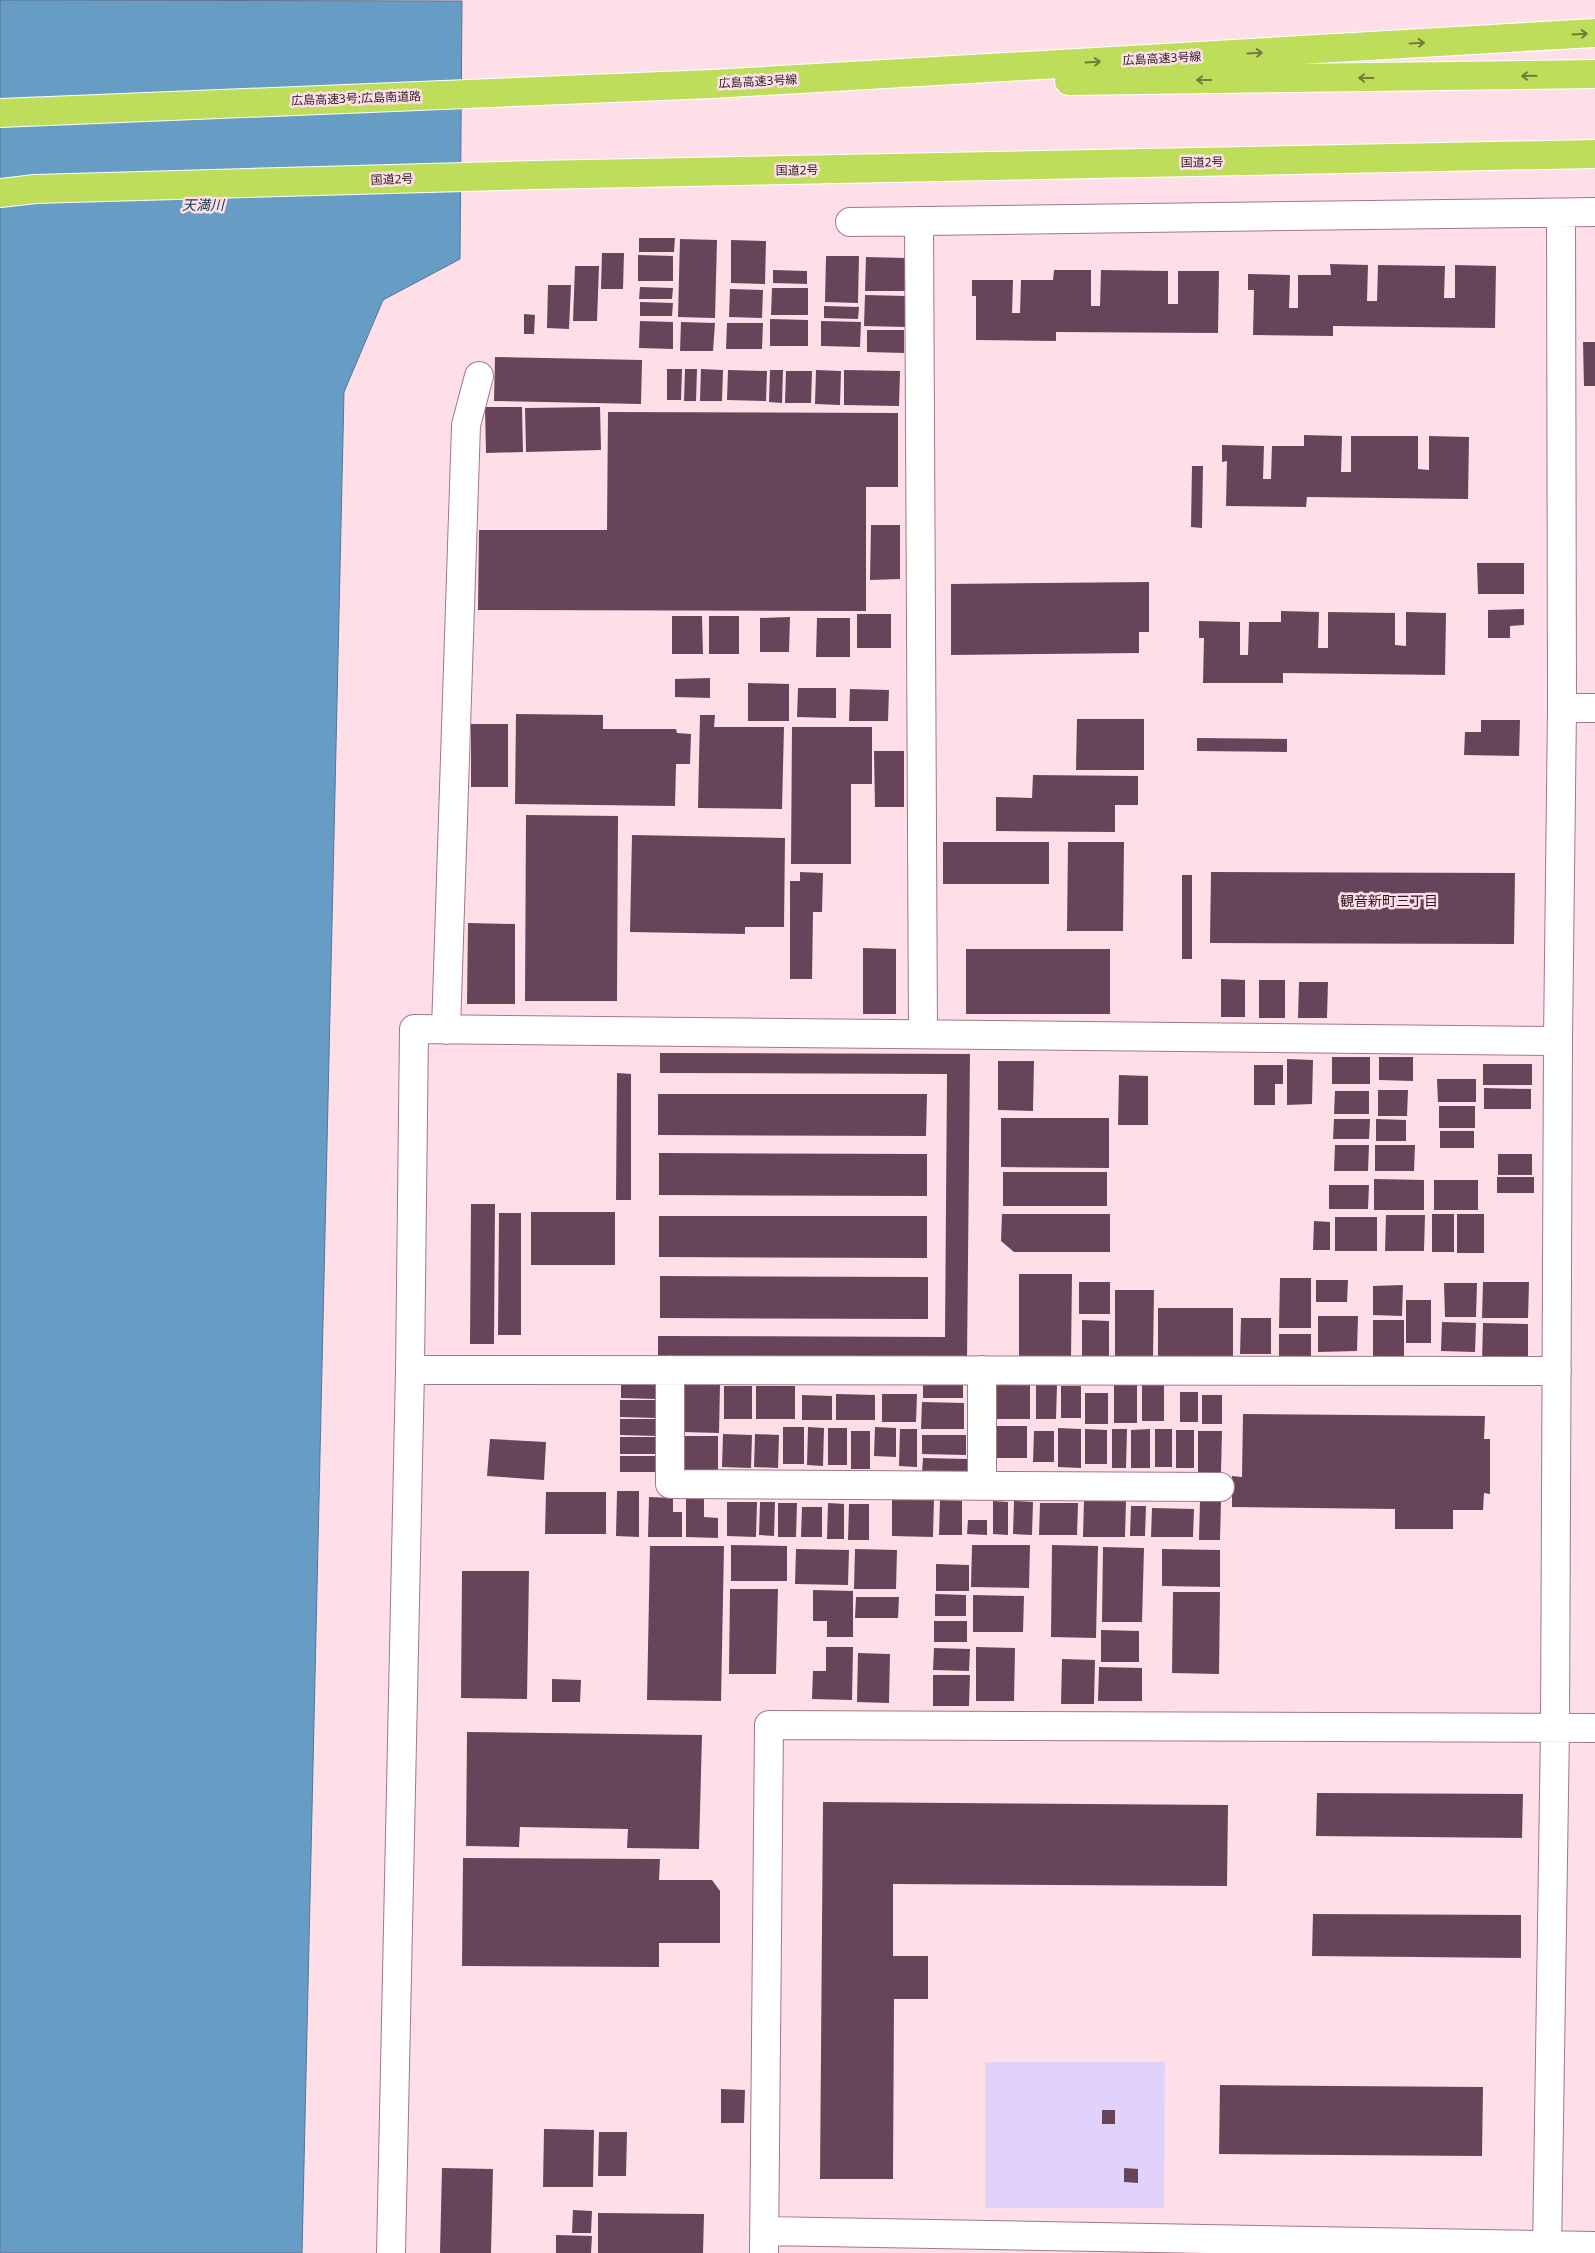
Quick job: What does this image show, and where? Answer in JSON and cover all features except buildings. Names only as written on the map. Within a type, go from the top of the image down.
[{"type":"highway","name":"広島高速3号線","points":[[712,84],[1595,33]]},
{"type":"highway","name":"広島高速3号線","points":[[712,84],[1595,74]]},
{"type":"highway","name":"広島高速3号;広島南道路","points":[[0,113],[712,84]]},
{"type":"highway","name":"国道2号","points":[[0,193],[35,189],[535,175],[1595,154]]},
{"type":"street","points":[[850,222],[1595,212]]},
{"type":"street","points":[[1547,2249],[1555,1728],[1558,1040],[1562,708],[1561,213]]},
{"type":"street","points":[[919,221],[923,1034]]},
{"type":"street","points":[[446,1030],[466,425],[479,376]]},
{"type":"street","points":[[1562,708],[1595,708]]},
{"type":"street","points":[[391,2253],[410,1370],[414,1029],[1558,1040]]},
{"type":"street","points":[[410,1370],[1557,1371]]},
{"type":"street","points":[[670,1370],[670,1484],[1220,1487]]},
{"type":"street","points":[[982,1370],[982,1486]]},
{"type":"street","points":[[1595,1728],[769,1725],[764,2242],[1547,2249],[1595,2246]]},
{"type":"shaded area","points":[[985,2062],[1165,2062],[1164,2208],[985,2208]]},
{"type":"water","name":"天満川","points":[[0,0],[462,1],[460,259],[383,300],[344,392],[302,2253],[0,2253]]},
{"type":"district","name":"観音新町三丁目","points":[[1389,900]]}]
